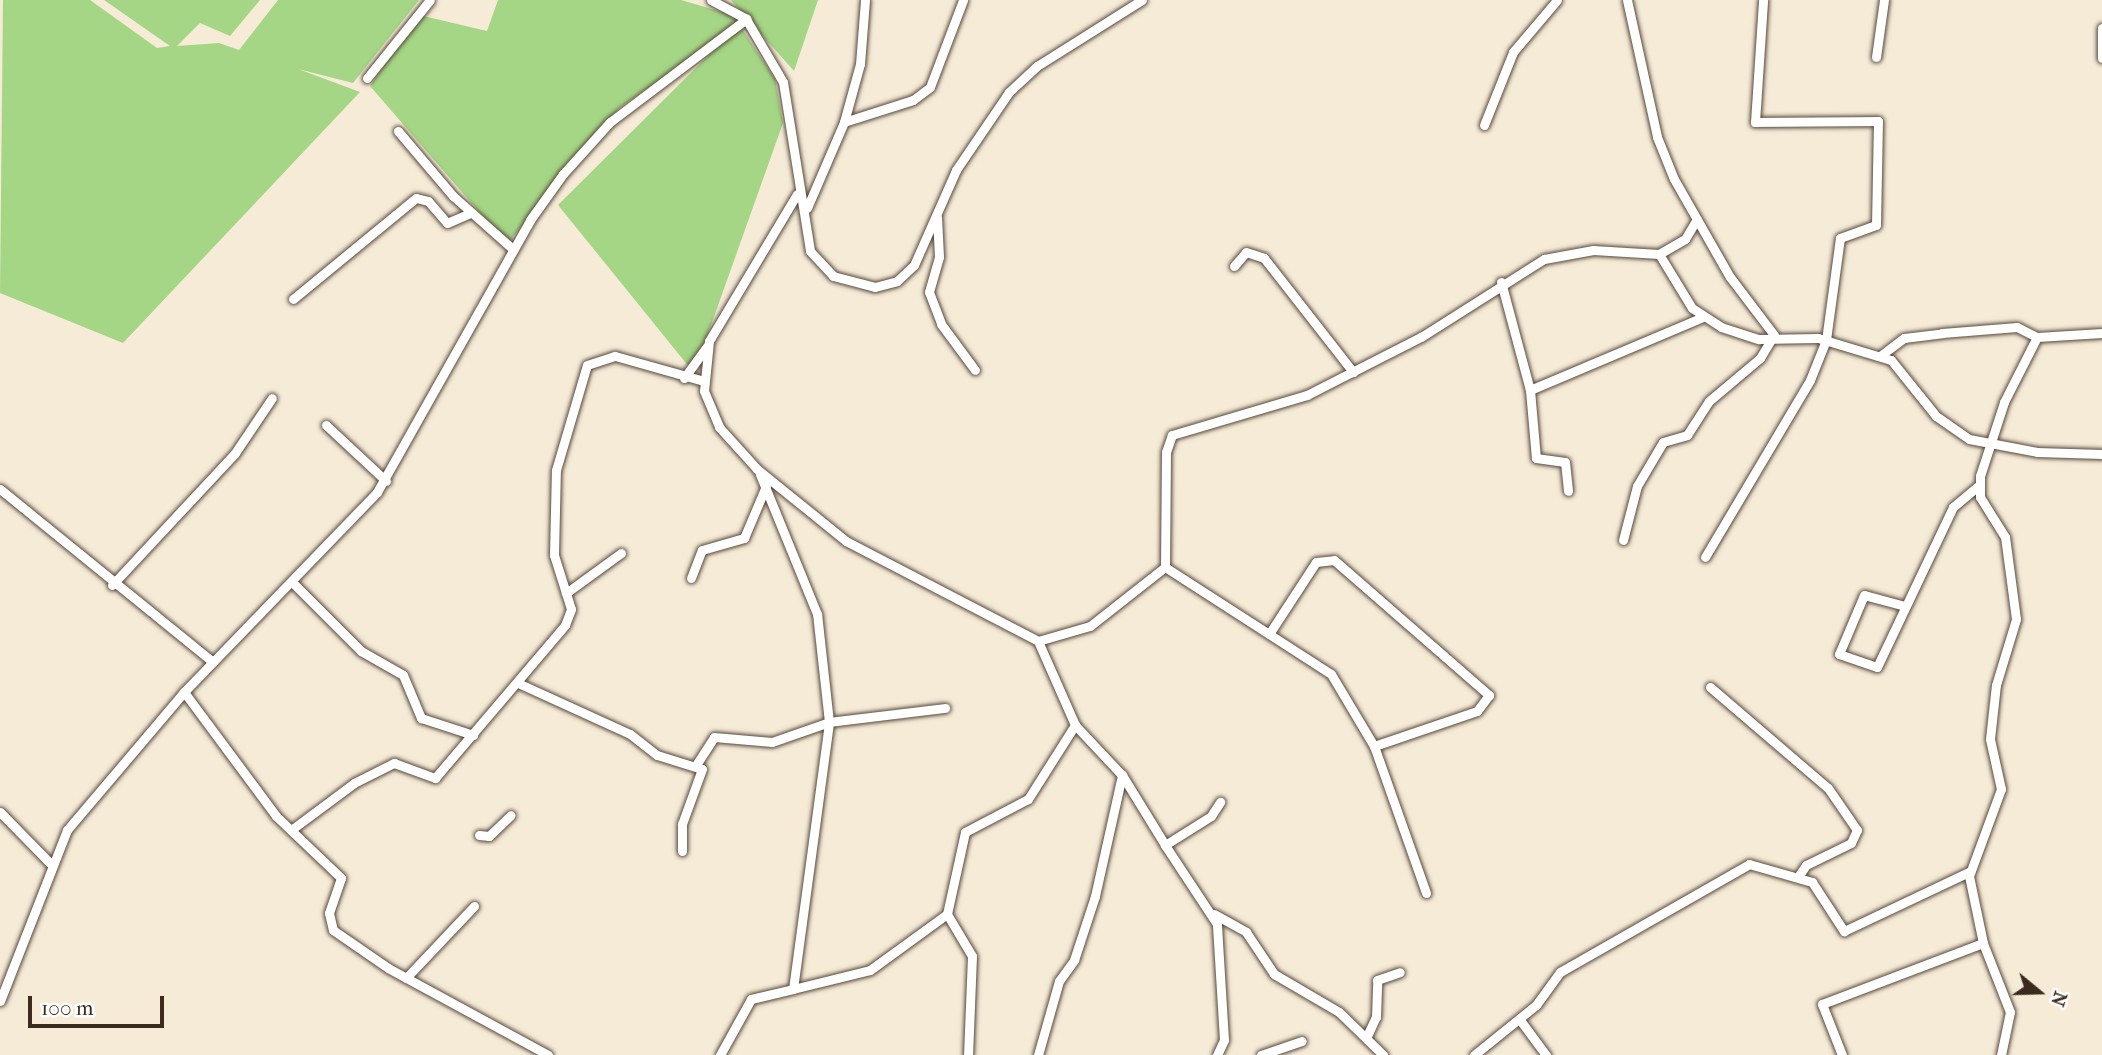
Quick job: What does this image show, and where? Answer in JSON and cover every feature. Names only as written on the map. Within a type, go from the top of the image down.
[{"type":"street","points":[[367,79],[430,0]]},
{"type":"street","points":[[710,0],[746,19],[783,82],[797,194],[807,208]]},
{"type":"street","points":[[865,0],[860,64],[845,122],[807,208],[806,239],[819,266],[848,282],[876,287],[906,275],[984,121],[1009,92],[1037,66],[1142,0]]},
{"type":"street","points":[[845,122],[913,100],[930,87],[963,0]]},
{"type":"street","points":[[1484,125],[1513,52],[1557,0]]},
{"type":"street","points":[[1627,0],[1657,137],[1697,219],[1730,277],[1774,335]]},
{"type":"street","points":[[1705,557],[1810,380],[1826,341],[1840,238],[1876,225],[1878,121],[1755,122],[1763,0]]},
{"type":"street","points":[[1876,57],[1884,0]]},
{"type":"street","points":[[0,1001],[50,863],[86,804],[184,692],[386,481],[513,249],[563,174],[610,122],[746,19]]},
{"type":"street","points":[[2102,29],[2102,58]]},
{"type":"street","points":[[398,131],[470,213],[513,249]]},
{"type":"street","points":[[684,378],[797,194]]},
{"type":"street","points":[[293,299],[416,198],[428,201],[447,223],[470,213]]},
{"type":"street","points":[[937,215],[939,257],[929,292],[941,324],[975,370]]},
{"type":"street","points":[[1164,567],[1166,452],[1172,435],[1286,404],[1421,337],[1501,282],[1569,252],[1659,254],[1685,239],[1697,219]]},
{"type":"street","points":[[1234,266],[1246,252],[1264,258],[1353,372]]},
{"type":"street","points":[[1659,254],[1681,295],[1703,317],[1747,337],[1774,335],[1826,341],[1880,356],[1900,368],[1946,425],[1989,444],[2102,454]]},
{"type":"street","points":[[1501,282],[1530,390],[1536,458],[1565,462],[1568,491]]},
{"type":"street","points":[[1530,390],[1703,317]]},
{"type":"street","points":[[1880,356],[1903,338],[1942,333],[2017,327],[2037,337],[2102,333]]},
{"type":"street","points":[[1623,540],[1637,486],[1663,442],[1687,435],[1713,396],[1760,358],[1774,335]]},
{"type":"street","points":[[1905,606],[1864,595],[1839,654],[1877,667],[1953,507],[1979,485],[1989,444],[2037,337]]},
{"type":"street","points":[[709,341],[704,381],[719,428],[758,469],[846,541],[1038,641],[1075,725],[1122,775],[1165,845],[1214,914],[1246,932],[1281,979],[1367,1036],[1383,1055]]},
{"type":"street","points":[[291,830],[354,783],[394,763],[435,778],[518,682],[570,616],[554,555],[556,470],[580,376],[604,355],[684,378],[704,381]]},
{"type":"street","points":[[112,584],[235,453],[272,398]]},
{"type":"street","points":[[327,425],[386,481]]},
{"type":"street","points":[[758,469],[817,614],[829,722],[793,989]]},
{"type":"street","points":[[1979,485],[2005,537],[2016,619],[1996,685],[1990,739],[2001,789],[1971,871],[1983,943],[2010,1012],[2001,1055]]},
{"type":"street","points":[[691,578],[702,550],[744,538],[766,486]]},
{"type":"street","points":[[0,489],[112,584],[213,662]]},
{"type":"street","points":[[566,593],[621,554]]},
{"type":"street","points":[[1269,634],[1316,562],[1334,561],[1489,695],[1477,710],[1374,746]]},
{"type":"street","points":[[1164,567],[1323,665],[1374,746],[1426,893]]},
{"type":"street","points":[[1038,641],[1090,626],[1164,567]]},
{"type":"street","points":[[292,582],[361,650],[403,675],[421,718],[473,735]]},
{"type":"street","points":[[518,682],[630,734],[657,755],[696,765],[704,773],[682,824],[682,851]]},
{"type":"street","points":[[1710,687],[1828,788],[1857,830],[1854,840],[1806,865],[1798,877]]},
{"type":"street","points":[[184,692],[291,830],[341,878],[329,913],[333,930],[406,978],[548,1055]]},
{"type":"street","points":[[696,765],[714,737],[772,742],[829,722],[945,708]]},
{"type":"street","points":[[720,1055],[751,999],[870,970],[947,914],[965,832],[1028,799],[1075,725]]},
{"type":"street","points":[[1038,1055],[1059,981],[1074,960],[1095,896],[1122,775]]},
{"type":"street","points":[[1165,845],[1211,816],[1220,802]]},
{"type":"street","points":[[0,812],[50,863]]},
{"type":"street","points":[[479,835],[489,836],[511,815]]},
{"type":"street","points":[[1474,1055],[1520,1020],[1560,972],[1749,864],[1798,877],[1815,885],[1844,931],[1971,871]]},
{"type":"street","points":[[406,978],[474,906]]},
{"type":"street","points":[[947,914],[972,956],[968,1055]]},
{"type":"street","points":[[1214,914],[1224,1040],[1218,1054]]},
{"type":"street","points":[[1842,1055],[1822,1004],[1983,943]]},
{"type":"street","points":[[1367,1036],[1377,980],[1400,972]]},
{"type":"street","points":[[1520,1020],[1546,1055]]},
{"type":"street","points":[[1261,1055],[1301,1041]]},
{"type":"green space","points":[[3,0],[90,0],[157,48],[170,46],[104,0],[260,0],[230,36],[200,23],[177,46],[219,43],[239,50],[278,0],[419,0],[353,83],[298,69],[360,92],[123,343],[0,293]]},
{"type":"green space","points":[[498,0],[681,0],[746,19],[739,24],[775,79],[783,123],[694,373],[558,205],[739,25],[619,108],[507,244],[370,86],[419,15],[487,31]]},
{"type":"green space","points":[[731,0],[818,0],[794,71]]}]
